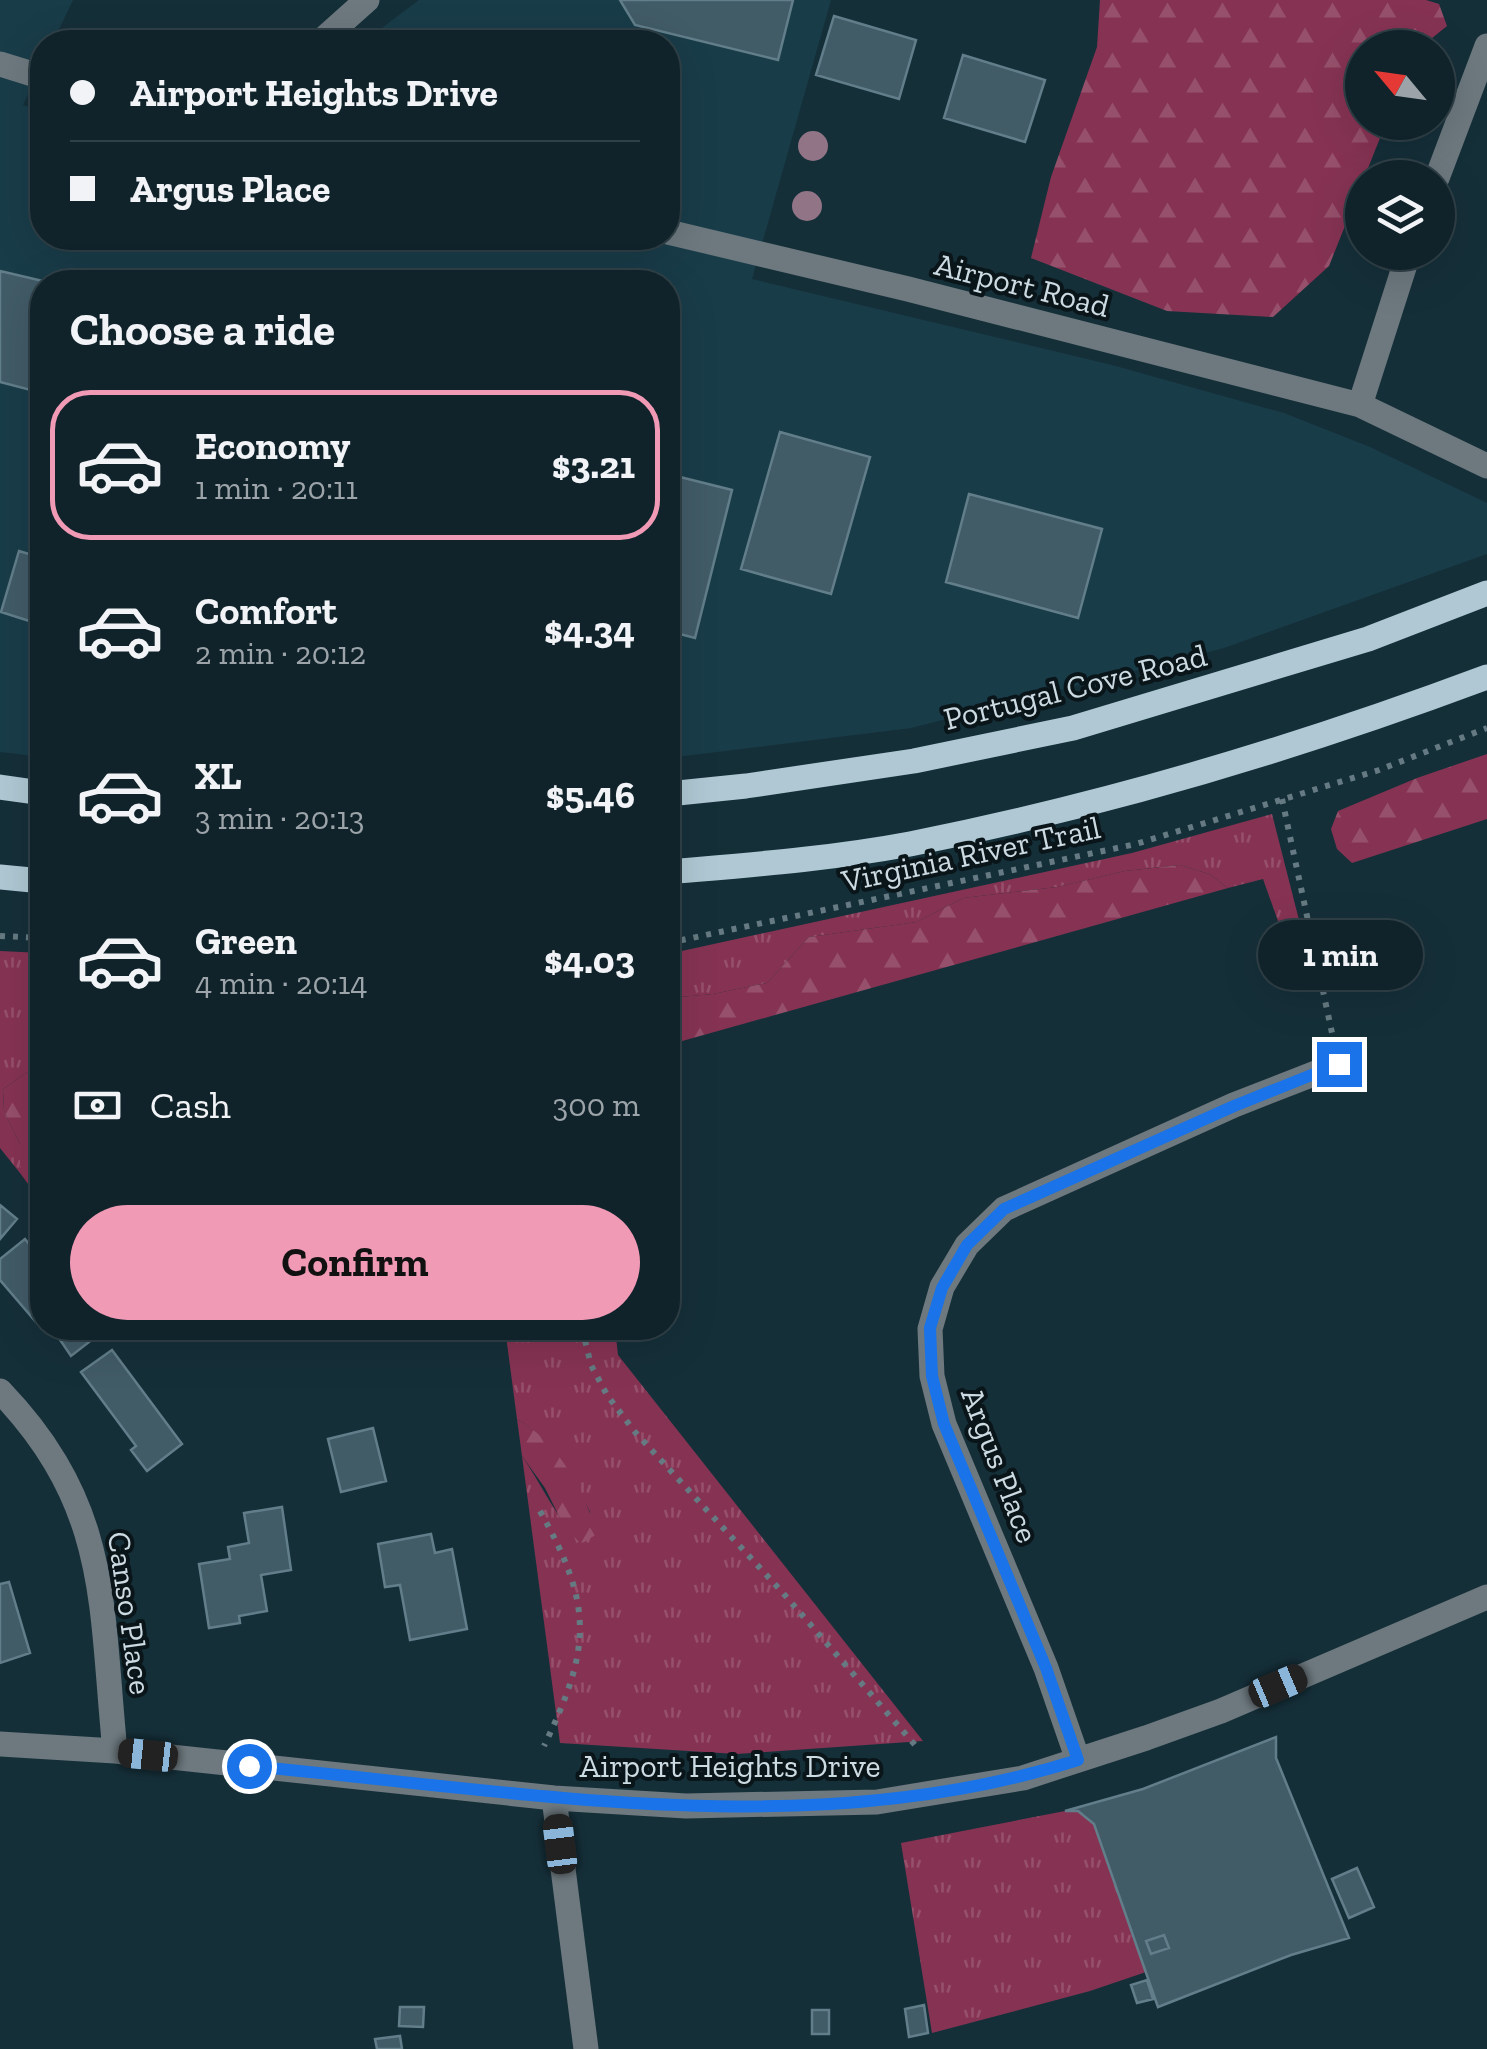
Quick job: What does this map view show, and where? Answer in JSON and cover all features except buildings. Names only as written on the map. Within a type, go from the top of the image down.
[{"type":"main road","name":"Portugal Cove Road","points":[[680,793],[914,761],[1073,728],[1368,639],[1487,593]]},
{"type":"main road","points":[[680,871],[907,844],[1046,814],[1348,729],[1487,677]]},
{"type":"main road","points":[[0,787],[30,791]]},
{"type":"main road","points":[[0,877],[30,880]]},
{"type":"street","points":[[333,30],[367,0]]},
{"type":"street","points":[[1444,160],[1487,46]]},
{"type":"street","points":[[0,64],[30,73]]},
{"type":"street","name":"Airport Road","points":[[680,235],[1360,405],[1487,466]]},
{"type":"street","points":[[1360,405],[1403,270]]},
{"type":"street","name":"Argus Place","points":[[1078,1760],[1046,1668],[944,1424],[932,1376],[930,1328],[942,1288],[967,1245],[1004,1209],[1234,1106],[1339,1064]]},
{"type":"street","name":"Canso Place","points":[[0,1391],[50,1450],[72,1489],[83,1520],[96,1562],[103,1612],[115,1751]]},
{"type":"street","name":"Airport Heights Drive","points":[[0,1744],[115,1751],[554,1798],[686,1806],[877,1802],[1023,1778],[1078,1760],[1220,1711],[1487,1597]]},
{"type":"street","points":[[554,1798],[586,2049]]},
{"type":"path","name":"Virginia River Trail","points":[[680,940],[1136,844],[1379,770],[1487,728]]},
{"type":"path","points":[[1282,799],[1339,1064]]},
{"type":"path","points":[[0,936],[30,937]]},
{"type":"path","points":[[585,1340],[591,1365],[606,1395],[635,1432],[915,1745]]},
{"type":"path","points":[[540,1511],[575,1582],[581,1642],[569,1694],[544,1746]]},
{"type":"shaded area","points":[[0,0],[73,0],[59,30],[30,30],[30,90],[23,105],[30,107],[30,250],[680,250],[680,30],[379,30],[419,0],[831,0],[752,279],[1112,365],[1284,413],[1370,447],[1487,503],[1487,554],[1224,648],[911,728],[680,757],[680,270],[30,270],[30,756],[0,752]]},
{"type":"green space","points":[[1100,0],[1426,0],[1439,4],[1447,26],[1442,30],[1345,30],[1345,140],[1379,140],[1371,160],[1345,160],[1345,226],[1329,266],[1273,317],[1167,311],[1031,258],[1051,177],[1097,47]]},
{"type":"green space","points":[[1487,754],[1487,819],[1352,863],[1337,849],[1331,829],[1338,811]]},
{"type":"green space","points":[[1272,814],[1312,971],[1298,977],[1263,879],[1228,888],[1209,874],[1180,865],[1125,871],[1057,887],[963,898],[917,922],[809,937],[767,983],[680,997],[680,951],[1132,853]]},
{"type":"green space","points":[[1180,865],[1209,874],[1228,888],[680,1042],[680,997],[767,983],[809,937],[917,922],[963,898],[1057,887],[1125,871]]},
{"type":"green space","points":[[0,951],[30,952],[30,1070],[3,1089],[4,1111],[20,1144],[20,1173],[0,1148]]},
{"type":"green space","points":[[30,1070],[30,1187],[20,1173],[20,1144],[4,1111],[3,1089]]},
{"type":"green space","points":[[507,1340],[616,1340],[618,1355],[923,1741],[737,1754],[560,1743],[522,1456],[581,1543],[590,1512],[551,1448],[517,1419]]},
{"type":"green space","points":[[517,1419],[545,1440],[577,1484],[597,1534],[581,1544],[564,1526],[545,1488],[522,1456]]},
{"type":"green space","points":[[1078,1811],[1094,1824],[1146,1972],[932,2033],[901,1843]]},
{"type":"route","points":[[249,1766],[554,1798],[686,1806],[877,1802],[1023,1778],[1078,1760],[1046,1668],[944,1424],[932,1376],[930,1328],[942,1288],[967,1245],[1004,1209],[1234,1106],[1339,1064]]}]
